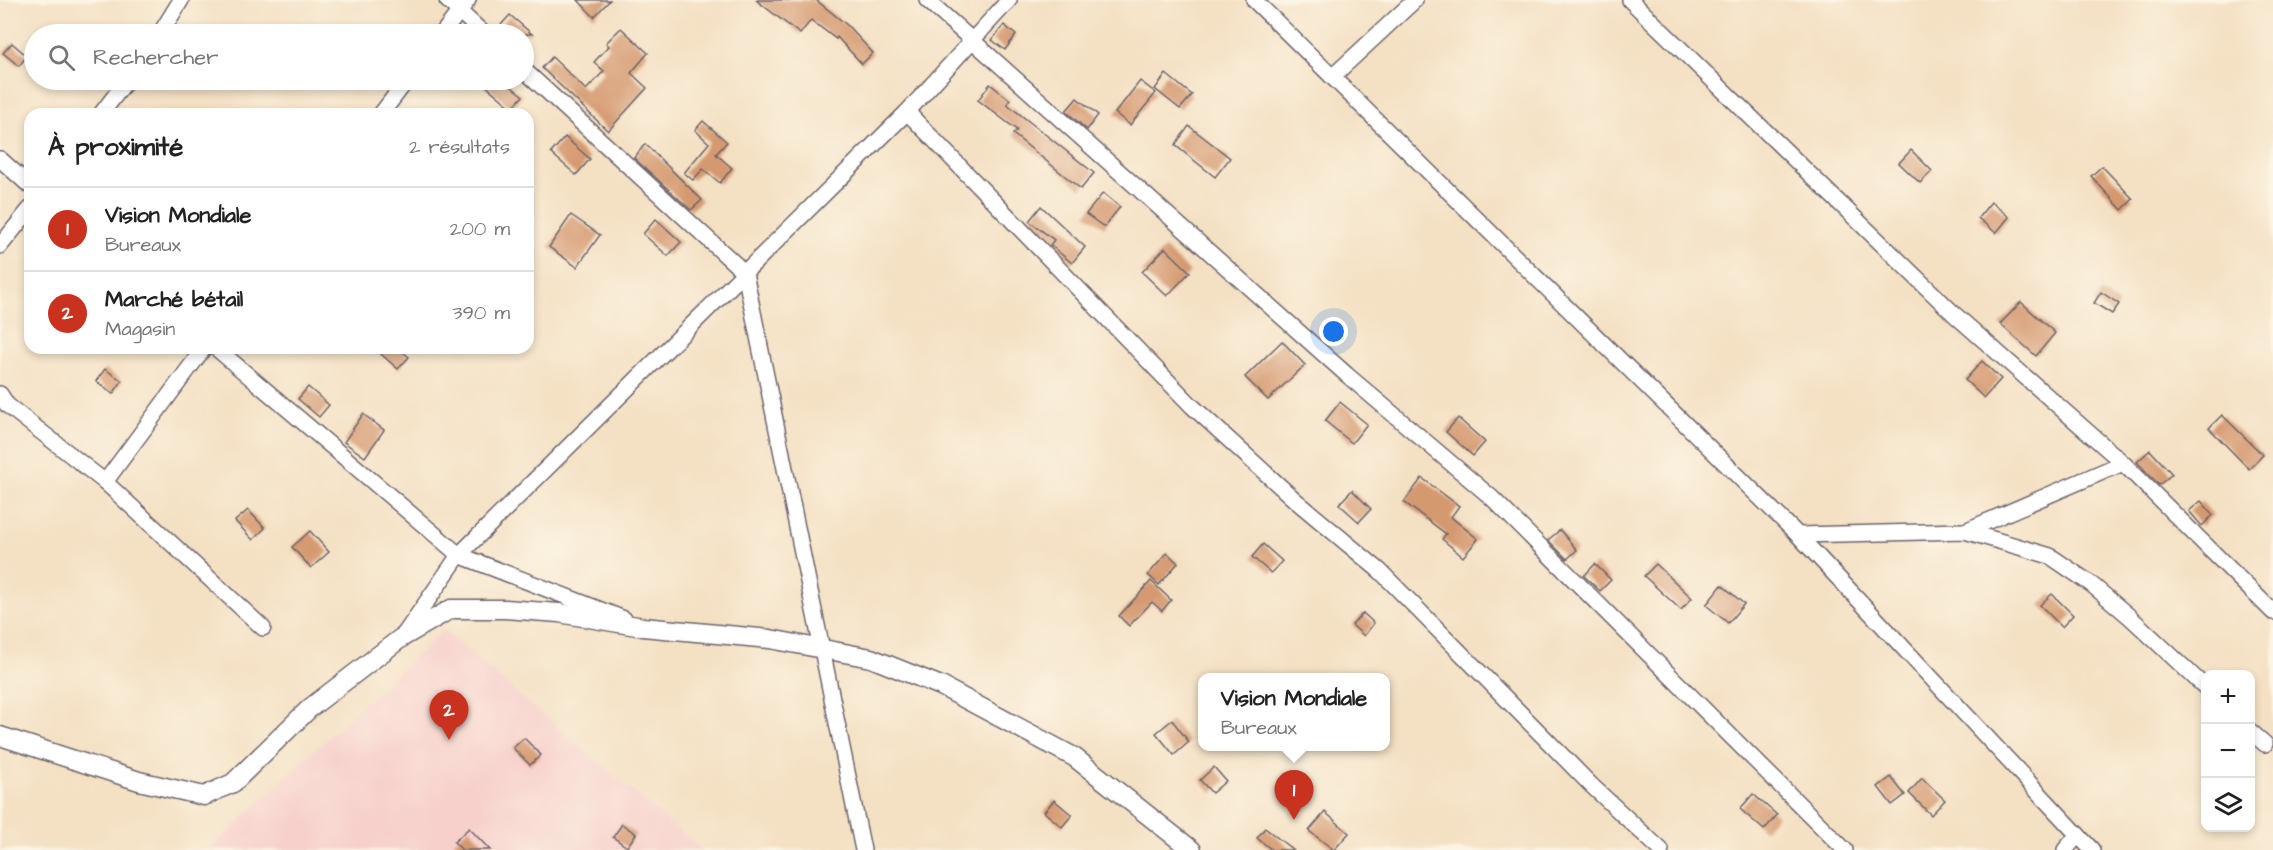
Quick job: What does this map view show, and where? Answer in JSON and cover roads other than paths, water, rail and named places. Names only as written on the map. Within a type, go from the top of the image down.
[{"type":"street","points":[[166,24],[181,0]]},
{"type":"street","points":[[447,0],[464,6],[477,24]]},
{"type":"street","points":[[927,0],[970,41],[1347,375],[1492,498],[1845,850]]},
{"type":"street","points":[[401,639],[459,555],[907,112],[1009,0]]},
{"type":"street","points":[[1254,0],[1798,535],[2092,850]]},
{"type":"street","points":[[1332,77],[1415,0]]},
{"type":"street","points":[[1630,0],[1954,314],[2123,463],[2273,612]]},
{"type":"street","points":[[450,24],[464,6]]},
{"type":"street","points":[[534,79],[745,273],[863,850]]},
{"type":"street","points":[[106,108],[119,90]]},
{"type":"street","points":[[386,108],[399,90]]},
{"type":"street","points":[[907,112],[1192,406],[1295,500],[1380,571],[1592,786],[1661,850]]},
{"type":"street","points":[[0,159],[24,181]]},
{"type":"street","points":[[0,246],[24,216]]},
{"type":"street","points":[[105,482],[200,354]]},
{"type":"street","points":[[223,354],[459,555],[643,627]]},
{"type":"street","points":[[0,394],[7,405],[105,482],[263,628]]},
{"type":"street","points":[[1965,531],[2123,463]]},
{"type":"street","points":[[1798,535],[1965,531],[2050,556],[2091,584],[2130,617],[2201,684]]},
{"type":"street","points":[[0,736],[139,781],[204,796],[233,783],[310,708],[401,639],[451,609],[506,609],[560,613],[643,627],[770,639],[871,658],[941,686],[1074,757],[1192,850]]},
{"type":"street","points":[[2255,735],[2265,744]]},
{"type":"street","points":[[2065,850],[2078,835]]},
{"type":"place","name":"Marché bétail","points":[[449,740]]},
{"type":"place","name":"Vision Mondiale","points":[[1294,820]]}]
